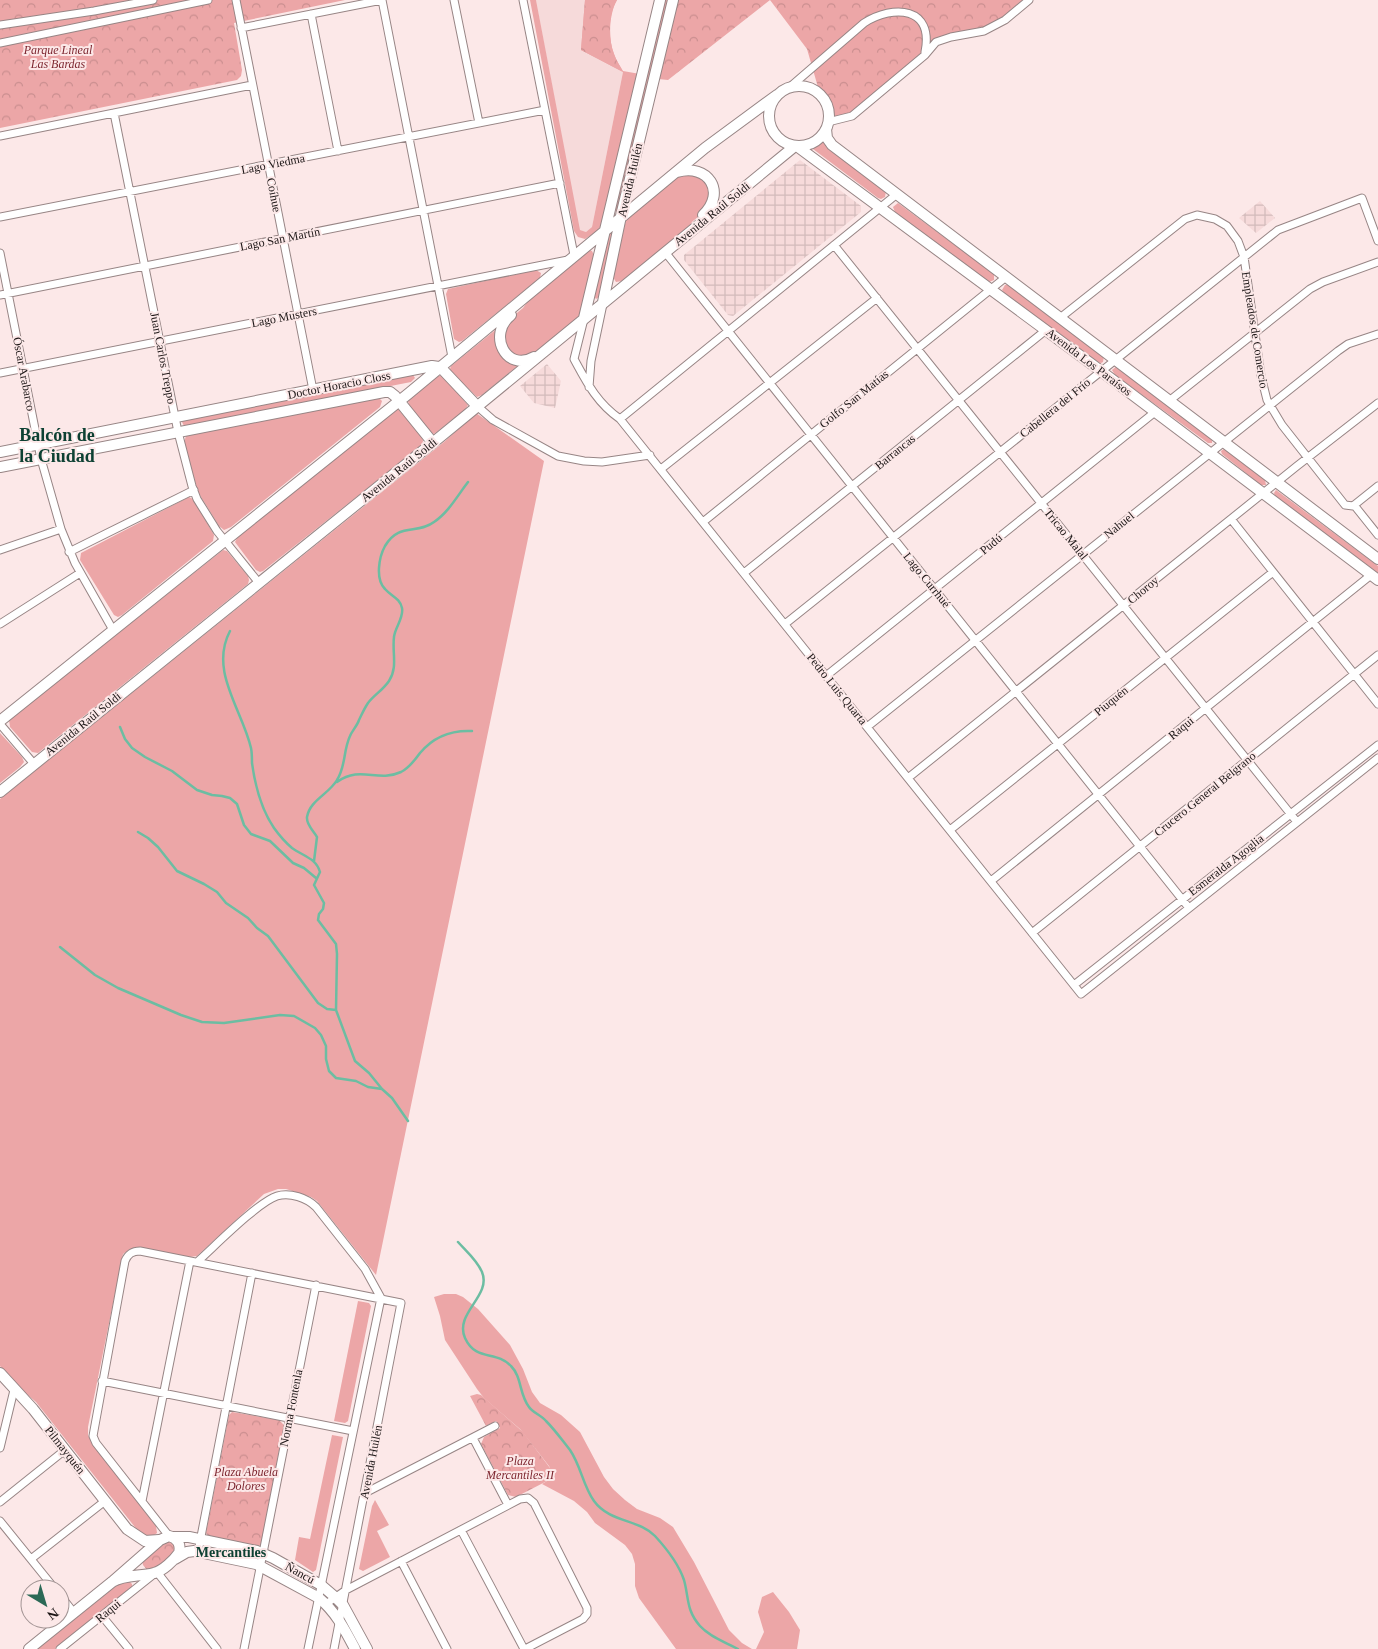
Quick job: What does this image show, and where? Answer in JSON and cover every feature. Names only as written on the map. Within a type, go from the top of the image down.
[{"type":"main road","name":"Avenida Huilén","points":[[584,318],[660,0]]},
{"type":"main road","name":"Avenida Huilén","points":[[603,302],[621,216],[673,0]]},
{"type":"main road","points":[[0,722],[452,357],[719,137],[790,87]]},
{"type":"main road","name":"Avenida Los Paraísos","points":[[790,87],[805,87],[818,93],[827,105],[826,136],[830,144],[1378,559]]},
{"type":"main road","name":"Avenida Los Paraísos","points":[[777,95],[770,107],[768,116],[773,133],[780,140],[797,147],[881,207],[1375,577]]},
{"type":"main road","points":[[797,147],[814,143],[827,125]]},
{"type":"main road","name":"Avenida Raúl Soldi","points":[[0,792],[433,443],[684,236],[797,147]]},
{"type":"main road","points":[[675,173],[690,170],[701,172],[709,179],[714,190],[713,200],[709,209],[684,236]]},
{"type":"main road","points":[[629,186],[630,191],[636,196],[643,197],[650,193]]},
{"type":"main road","points":[[527,294],[521,306],[503,323],[500,331],[500,340],[506,353],[516,360],[528,360],[540,354]]},
{"type":"main road","name":"Doctor Horacio Closs","points":[[0,452],[432,366],[439,367]]},
{"type":"main road","points":[[439,367],[477,406]]},
{"type":"main road","name":"Doctor Horacio Closs","points":[[0,467],[384,392],[393,394],[399,400]]},
{"type":"main road","points":[[399,400],[433,443]]},
{"type":"main road","name":"Pilmayquén","points":[[1,1375],[33,1409],[127,1528],[142,1555]]},
{"type":"main road","name":"Pilmayquén","points":[[127,1528],[145,1541],[167,1538]]},
{"type":"main road","points":[[167,1538],[180,1547],[175,1559]]},
{"type":"main road","name":"Ñancú","points":[[167,1538],[200,1539],[263,1553],[321,1585],[343,1605],[367,1649]]},
{"type":"main road","name":"Raqui","points":[[29,1649],[112,1582],[142,1555],[167,1538]]},
{"type":"main road","name":"Ñancú","points":[[175,1559],[187,1552],[198,1552],[260,1566],[322,1601],[340,1621],[355,1649]]},
{"type":"main road","points":[[142,1555],[139,1565],[143,1570],[153,1573]]},
{"type":"main road","name":"Raqui","points":[[112,1582],[124,1577],[153,1573],[175,1559]]},
{"type":"street","points":[[0,25],[94,12],[153,0]]},
{"type":"street","points":[[0,43],[208,0]]},
{"type":"street","name":"Coíhue","points":[[236,0],[313,390]]},
{"type":"street","points":[[241,28],[382,0],[452,357]]},
{"type":"street","points":[[454,0],[478,123]]},
{"type":"street","points":[[523,0],[560,183],[571,258]]},
{"type":"street","points":[[827,125],[852,116],[925,55],[936,42],[951,37],[975,34],[994,27],[1015,13],[1029,0]]},
{"type":"street","points":[[790,87],[864,23],[884,13],[903,11],[918,20],[926,33],[925,55]]},
{"type":"street","points":[[312,14],[338,151]]},
{"type":"street","points":[[0,136],[252,85]]},
{"type":"street","name":"Lago Viedma","points":[[0,218],[545,110]]},
{"type":"street","name":"Juan Carlos Treppo","points":[[114,113],[178,432],[194,490],[210,520],[259,583]]},
{"type":"street","name":"Lago San Martín","points":[[0,294],[560,183]]},
{"type":"street","points":[[620,419],[897,194]]},
{"type":"street","name":"Cabellera del Frío","points":[[785,624],[1274,233],[1285,226],[1362,198],[1378,241]]},
{"type":"street","name":"Empleados de Comercio","points":[[1060,318],[1180,222],[1197,215],[1215,218],[1231,230],[1241,246],[1264,389],[1270,405],[1282,425],[1343,504],[1354,505],[1378,535]]},
{"type":"street","name":"Tricao Malal","points":[[834,245],[1297,822]]},
{"type":"street","name":"Lago Currhué","points":[[665,252],[1189,908]]},
{"type":"street","name":"Óscar Arabarco","points":[[0,253],[41,459],[61,529],[69,552],[113,630]]},
{"type":"street","name":"Lago Musters","points":[[0,373],[571,258]]},
{"type":"street","points":[[1169,401],[1314,286],[1378,262]]},
{"type":"street","name":"Golfo San Matías","points":[[703,522],[1006,277]]},
{"type":"street","points":[[661,469],[877,298]]},
{"type":"street","name":"Avenida Huilén","points":[[589,387],[591,362],[603,302]]},
{"type":"street","name":"Avenida Huilén","points":[[574,359],[584,318]]},
{"type":"street","name":"Barrancas","points":[[744,573],[1046,330]]},
{"type":"street","name":"Nahuel","points":[[867,727],[1341,348],[1378,334]]},
{"type":"street","name":"Pedro Luis Quarta","points":[[574,359],[589,387],[604,406],[620,419],[661,469],[1081,994]]},
{"type":"street","name":"Choroy","points":[[908,778],[1378,403]]},
{"type":"street","points":[[477,406],[494,420],[558,456],[602,462],[650,456]]},
{"type":"street","name":"Pudú","points":[[826,676],[1155,412]]},
{"type":"street","points":[[1354,505],[1378,486]]},
{"type":"street","points":[[69,552],[194,490]]},
{"type":"street","points":[[1231,519],[1378,704]]},
{"type":"street","points":[[0,550],[61,529]]},
{"type":"street","name":"Piuquén","points":[[950,830],[1272,572]]},
{"type":"street","points":[[0,624],[80,573]]},
{"type":"street","name":"Raqui","points":[[991,881],[1313,622],[1375,577]]},
{"type":"street","name":"Crucero General Belgrano","points":[[1032,933],[1378,655]]},
{"type":"street","points":[[0,722],[34,764]]},
{"type":"street","name":"Esmeralda Agoglia","points":[[1074,985],[1378,745]]},
{"type":"street","name":"Esmeralda Agoglia","points":[[1081,994],[1378,758]]},
{"type":"street","points":[[142,1501],[194,1261],[262,1204],[276,1196],[291,1195],[307,1200],[316,1207],[367,1271],[380,1298]]},
{"type":"street","points":[[167,1538],[142,1501],[96,1443],[93,1436],[125,1261],[131,1253],[140,1251],[380,1298]]},
{"type":"street","points":[[198,1552],[252,1273]]},
{"type":"street","name":"Norma Fontenla","points":[[244,1649],[316,1286]]},
{"type":"street","name":"Avenida Huilén","points":[[308,1649],[322,1601],[321,1585],[380,1298],[401,1303],[334,1649]]},
{"type":"street","points":[[102,1381],[353,1431]]},
{"type":"street","points":[[0,1448],[14,1390]]},
{"type":"street","points":[[365,1493],[495,1426]]},
{"type":"street","points":[[473,1438],[508,1505]]},
{"type":"street","points":[[0,1502],[65,1450]]},
{"type":"street","points":[[322,1601],[335,1596],[520,1499],[528,1498],[534,1503],[587,1608],[587,1614],[582,1619],[524,1649],[461,1530]]},
{"type":"street","points":[[31,1560],[105,1501]]},
{"type":"street","points":[[0,1521],[47,1579]]},
{"type":"street","points":[[401,1561],[447,1649]]},
{"type":"street","points":[[153,1573],[217,1649]]},
{"type":"street","name":"Raqui","points":[[60,1649],[153,1573]]},
{"type":"street","points":[[70,1608],[74,1613]]},
{"type":"street","points":[[102,1616],[129,1649]]},
{"type":"shaded area","points":[[536,0],[585,0],[582,50],[623,72],[592,227],[586,232],[579,230]]},
{"type":"shaded area","points":[[800,160],[861,206],[861,212],[733,316],[728,315],[684,260],[684,255]]},
{"type":"shaded area","points":[[1260,201],[1275,218],[1256,233],[1239,218]]},
{"type":"shaded area","points":[[547,364],[561,381],[555,408],[534,403],[520,386]]},
{"type":"green space","name":"Parque Lineal Las Bardas","points":[[0,0],[345,0],[234,23],[242,70],[241,76],[237,80],[0,128]]},
{"type":"green space","points":[[530,0],[536,0],[580,230],[586,232],[592,227],[623,72],[581,50],[585,0],[617,0],[611,19],[610,34],[612,48],[623,71],[640,74],[602,225],[596,232],[585,239],[578,237],[574,231]]},
{"type":"green space","points":[[585,0],[617,0],[612,12],[610,34],[614,54],[623,72],[581,50]]},
{"type":"green space","points":[[664,0],[669,0],[618,211],[616,212],[615,210]]},
{"type":"green space","points":[[677,0],[770,0],[668,80],[658,79]]},
{"type":"green space","points":[[770,0],[1029,0],[994,27],[943,39],[852,116],[828,122],[807,49]]},
{"type":"green space","points":[[823,140],[886,191],[885,197],[878,198],[813,149]]},
{"type":"green space","points":[[695,172],[711,189],[703,213],[684,232],[622,281],[616,282],[613,277],[626,220],[680,174]]},
{"type":"green space","points":[[898,203],[994,274],[994,280],[989,282],[986,280],[895,212],[893,207]]},
{"type":"green space","points":[[613,230],[599,297],[596,299],[594,296],[608,231]]},
{"type":"green space","points":[[589,250],[594,255],[582,313],[533,354],[515,357],[503,345],[507,321],[523,308],[531,297]]},
{"type":"green space","points":[[536,270],[541,273],[540,278],[462,341],[459,342],[454,339],[446,294],[448,289]]},
{"type":"green space","points":[[1005,285],[1010,285],[1104,356],[1103,362],[1097,362],[1005,294],[1002,290]]},
{"type":"green space","points":[[499,327],[497,336],[521,363],[477,397],[450,369],[451,366]]},
{"type":"green space","points":[[1117,366],[1212,439],[1212,443],[1208,443],[1115,375],[1112,370]]},
{"type":"green space","points":[[413,375],[415,378],[411,382],[186,426],[182,422],[183,420]]},
{"type":"green space","points":[[437,376],[442,376],[468,405],[465,410],[434,434],[431,433],[409,405],[408,401]]},
{"type":"green space","points":[[378,397],[382,401],[380,407],[231,527],[224,530],[219,526],[198,492],[184,442],[186,436]]},
{"type":"green space","points":[[398,409],[422,436],[422,445],[263,571],[256,570],[235,542],[238,536]]},
{"type":"green space","points":[[476,413],[544,461],[376,1275],[317,1201],[311,1197],[286,1189],[278,1189],[264,1194],[197,1256],[190,1257],[138,1247],[130,1249],[123,1254],[88,1427],[88,1435],[93,1445],[156,1526],[157,1533],[153,1536],[142,1536],[36,1402],[15,1384],[0,1366],[0,799],[444,442]]},
{"type":"green space","points":[[1224,449],[1265,480],[1266,485],[1261,485],[1222,454],[1221,451]]},
{"type":"green space","points":[[1276,490],[1378,566],[1378,573],[1275,496]]},
{"type":"green space","points":[[189,497],[193,499],[214,535],[213,541],[122,615],[118,617],[114,615],[80,560],[81,553]]},
{"type":"green space","points":[[223,550],[227,551],[248,576],[248,584],[38,753],[32,752],[10,727],[9,720]]},
{"type":"green space","points":[[0,733],[22,757],[24,762],[0,783]]},
{"type":"green space","points":[[444,1294],[456,1294],[463,1297],[478,1309],[510,1345],[523,1369],[532,1392],[540,1403],[561,1415],[580,1432],[604,1477],[613,1489],[637,1509],[660,1518],[673,1527],[694,1562],[729,1630],[742,1643],[752,1649],[676,1649],[639,1598],[635,1586],[635,1564],[632,1554],[625,1545],[595,1523],[587,1512],[574,1501],[542,1484],[547,1481],[549,1466],[520,1429],[484,1398],[477,1389],[445,1340],[434,1297]]},
{"type":"green space","points":[[358,1301],[369,1303],[371,1306],[348,1421],[345,1423],[334,1421]]},
{"type":"green space","name":"Plaza Mercantiles II","points":[[481,1395],[523,1432],[550,1468],[551,1474],[547,1481],[516,1497],[508,1495],[481,1444],[484,1437],[500,1428],[496,1421],[486,1426],[470,1396]]},
{"type":"green space","name":"Plaza Abuela Dolores","points":[[232,1412],[279,1420],[284,1425],[261,1544],[259,1546],[208,1536],[206,1533],[229,1415]]},
{"type":"green space","points":[[332,1435],[343,1437],[316,1570],[313,1572],[295,1560],[299,1537],[310,1539]]},
{"type":"green space","points":[[375,1500],[389,1525],[377,1531],[390,1557],[363,1571],[359,1569],[372,1506]]},
{"type":"green space","points":[[170,1539],[177,1549],[159,1568],[148,1571],[143,1565],[142,1560]]},
{"type":"green space","points":[[122,1581],[129,1581],[132,1584],[132,1587],[55,1649],[37,1649],[62,1629],[70,1629],[70,1623]]},
{"type":"green space","points":[[773,1592],[800,1630],[797,1649],[756,1649],[764,1632],[758,1612],[762,1597]]},
{"type":"waterway","points":[[314,861],[317,837],[308,823],[309,811],[334,785],[340,775],[351,734],[364,709],[392,676],[394,637],[402,615],[402,608],[397,599],[385,589],[380,580],[379,568],[385,546],[396,534],[428,526],[439,518],[468,482]]},
{"type":"waterway","points":[[230,631],[223,661],[225,675],[229,690],[247,733],[259,797],[269,821],[280,836],[292,848],[312,860],[320,872],[314,885],[324,903],[318,920],[336,944],[336,1010],[355,1061],[392,1098],[408,1121]]},
{"type":"waterway","points":[[120,727],[125,739],[132,748],[145,757],[172,771],[197,790],[230,798],[237,804],[244,825],[251,834],[270,841],[293,863],[304,868],[316,878]]},
{"type":"waterway","points":[[337,782],[354,775],[384,776],[401,772],[412,764],[425,747],[437,738],[450,733],[472,731]]},
{"type":"waterway","points":[[138,832],[158,847],[177,871],[217,892],[226,903],[248,918],[268,936],[318,1003],[327,1009],[336,1010]]},
{"type":"waterway","points":[[60,947],[95,975],[118,988],[202,1022],[224,1023],[280,1015],[294,1016],[315,1028],[321,1035],[326,1046],[326,1059],[329,1071],[336,1078],[356,1081],[368,1087],[382,1089]]},
{"type":"waterway","points":[[458,1242],[477,1264],[482,1272],[484,1281],[482,1289],[464,1321],[465,1338],[475,1350],[499,1358],[515,1370],[529,1407],[549,1424],[570,1450],[594,1501],[608,1513],[641,1526],[655,1536],[672,1557],[682,1574],[690,1609],[695,1620],[708,1633],[738,1649]]},
{"type":"district","name":"Balcón de la Ciudad","points":[[57,445]]},
{"type":"district","name":"Mercantiles","points":[[231,1552]]}]
